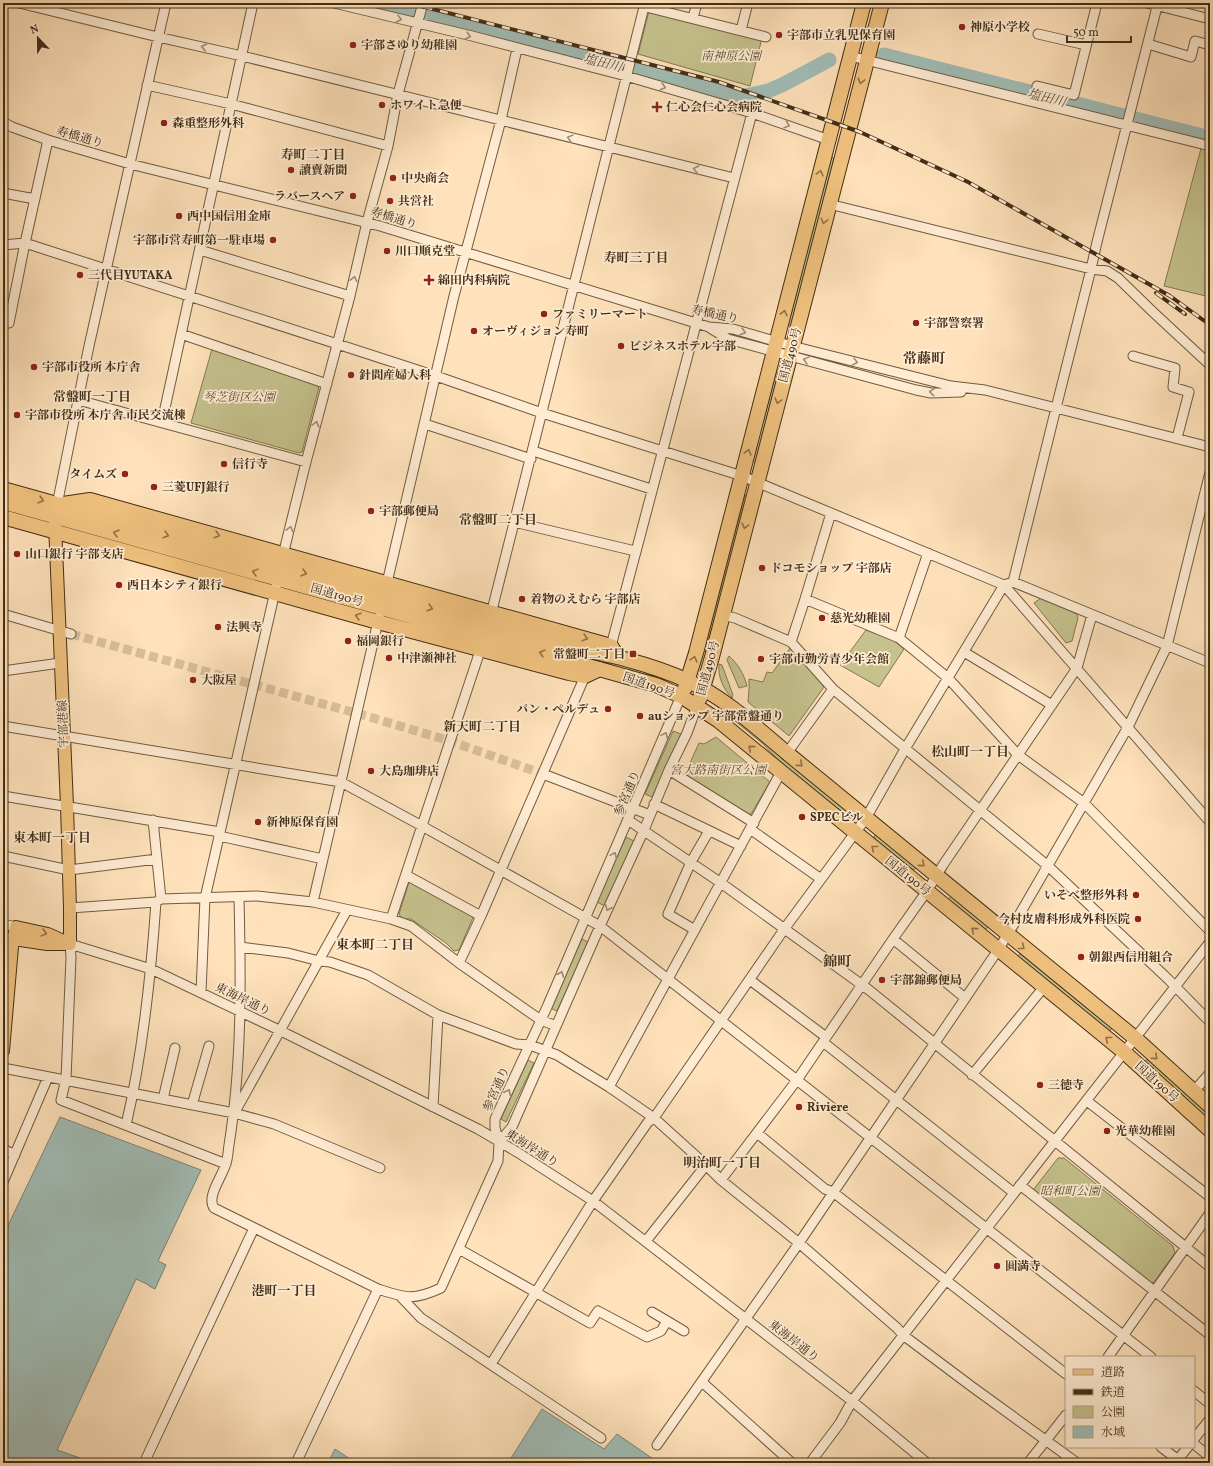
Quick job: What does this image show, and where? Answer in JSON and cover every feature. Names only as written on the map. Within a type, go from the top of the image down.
[{"type":"highway","name":"国道490号","points":[[682,696],[688,681],[742,476],[864,3]]},
{"type":"highway","name":"国道490号","points":[[697,706],[703,689],[882,3]]},
{"type":"highway","name":"国道190号","points":[[3,489],[56,510],[279,573],[384,596],[486,631],[582,670],[600,669],[656,685],[682,696],[719,721],[1124,1052],[1210,1130]]},
{"type":"highway","name":"国道190号","points":[[3,502],[56,510]]},
{"type":"highway","points":[[3,517],[55,531],[279,573],[378,622],[486,631],[614,652]]},
{"type":"highway","name":"国道190号","points":[[486,631],[597,652],[614,652],[688,681],[703,689],[731,708],[787,753],[1135,1038],[1210,1106]]},
{"type":"main road","name":"宇部港線","points":[[56,510],[55,531],[65,632],[60,663],[67,806],[70,944]]},
{"type":"main road","points":[[3,1051],[8,938],[16,926],[48,934],[70,944]]},
{"type":"main road","points":[[8,938],[47,944],[70,944]]},
{"type":"street","points":[[19,3],[398,94],[608,148],[734,178]]},
{"type":"street","points":[[56,510],[78,400],[166,3]]},
{"type":"street","points":[[162,422],[188,296],[200,250],[212,184],[253,3]]},
{"type":"street","points":[[334,3],[417,22],[517,49],[627,71],[829,140]]},
{"type":"street","points":[[391,919],[486,631],[532,455],[643,3],[650,8],[766,37]]},
{"type":"street","points":[[693,18],[697,3]]},
{"type":"street","points":[[741,30],[748,3]]},
{"type":"street","points":[[1037,86],[1074,95],[1097,3]]},
{"type":"street","points":[[1147,3],[1158,4],[1210,19]]},
{"type":"street","points":[[1013,582],[1097,242],[1158,4]]},
{"type":"street","points":[[201,992],[205,898],[279,573],[306,462],[350,296],[367,222],[388,146],[398,94],[422,6]]},
{"type":"street","points":[[1038,34],[1086,45]]},
{"type":"street","points":[[1148,44],[1191,58],[1195,41],[1210,44]]},
{"type":"street","points":[[312,902],[454,296],[467,253],[501,120],[517,49]]},
{"type":"street","points":[[850,56],[1127,123],[1210,146]]},
{"type":"street","points":[[147,85],[231,104],[388,146]]},
{"type":"street","points":[[614,652],[635,551],[752,113]]},
{"type":"street","name":"寿橋通り","points":[[3,122],[12,127],[48,140],[130,164],[367,222],[696,323],[708,327],[728,339],[775,347],[951,386],[985,390],[1210,447]]},
{"type":"street","points":[[9,323],[7,309],[25,243],[48,140]]},
{"type":"street","points":[[3,193],[35,199]]},
{"type":"street","points":[[829,204],[1091,269],[1107,271],[1118,278],[1210,365]]},
{"type":"street","points":[[3,245],[25,243],[436,376],[542,413],[742,476],[1004,585],[1210,822]]},
{"type":"street","points":[[200,250],[350,296]]},
{"type":"street","points":[[181,334],[327,384]]},
{"type":"street","points":[[1133,356],[1176,368],[1173,387],[1189,392],[1177,438]]},
{"type":"street","points":[[78,400],[306,462]]},
{"type":"street","points":[[425,424],[652,489]]},
{"type":"street","points":[[657,1445],[747,1319],[998,950],[1128,727],[1167,646],[1210,472]]},
{"type":"street","points":[[791,642],[831,513]]},
{"type":"street","points":[[514,522],[635,551]]},
{"type":"street","points":[[899,638],[928,553]]},
{"type":"street","points":[[490,1364],[593,1201],[648,1122],[654,1118],[722,1022],[785,928],[866,818],[905,749],[1004,585],[1013,582],[1210,663]]},
{"type":"street","points":[[805,599],[899,638],[948,678],[1018,755],[1084,803],[1210,931]]},
{"type":"street","points":[[3,614],[65,632]]},
{"type":"street","points":[[722,615],[735,618],[791,642],[833,689],[1048,866],[1176,987],[1210,1022]]},
{"type":"street","points":[[721,1180],[797,1080],[825,1040],[1077,668],[1092,615]]},
{"type":"street","points":[[964,652],[1052,706]]},
{"type":"street","points":[[3,671],[60,663]]},
{"type":"street","points":[[459,963],[543,774],[582,670]]},
{"type":"street","points":[[787,753],[833,689]]},
{"type":"street","name":"参宮通り","points":[[401,1297],[424,1296],[441,1288],[498,1161],[499,1142],[495,1128],[495,1119],[530,1045],[682,696]]},
{"type":"street","points":[[499,1142],[512,1127],[600,926],[644,830],[669,770],[687,733],[697,706]]},
{"type":"street","points":[[3,726],[341,782],[422,826],[600,926],[1149,1356]]},
{"type":"street","points":[[669,770],[752,826],[821,879]]},
{"type":"street","points":[[609,1087],[781,772]]},
{"type":"street","points":[[543,774],[650,815]]},
{"type":"street","points":[[3,796],[153,820],[220,834],[323,859]]},
{"type":"street","points":[[654,804],[741,846]]},
{"type":"street","points":[[126,1125],[134,1094],[151,969],[158,900],[153,820]]},
{"type":"street","points":[[628,820],[785,928],[862,985],[1210,1267]]},
{"type":"street","points":[[695,930],[668,914],[691,862],[709,831]]},
{"type":"street","points":[[3,856],[69,870],[156,859]]},
{"type":"street","points":[[406,875],[481,916]]},
{"type":"street","points":[[70,908],[158,900],[239,898],[257,896],[312,902],[391,919],[411,926],[459,963],[541,1020],[556,1026]]},
{"type":"street","points":[[239,898],[240,1011],[234,1113],[226,1164],[211,1197],[211,1203],[214,1208],[378,1289],[401,1297],[421,1318],[601,1438]]},
{"type":"street","points":[[234,1113],[347,910]]},
{"type":"street","points":[[3,924],[16,926]]},
{"type":"street","points":[[893,939],[965,998]]},
{"type":"street","points":[[810,1463],[840,1423],[852,1402],[903,1335],[1210,942]]},
{"type":"street","points":[[70,944],[71,957],[66,1079],[61,1100],[226,1164]]},
{"type":"street","name":"東海岸通り","points":[[70,944],[151,969],[281,1031],[478,1129],[593,1201],[747,1319],[927,1463]]},
{"type":"street","points":[[240,947],[288,953],[319,962],[330,962],[368,975],[438,1015],[516,1044],[530,1045],[557,1055],[609,1087],[654,1118],[721,1180],[799,1243],[897,1328],[903,1335],[1078,1463]]},
{"type":"street","points":[[750,980],[825,1040],[896,1100],[1014,1193]]},
{"type":"street","points":[[972,1075],[1044,987]]},
{"type":"street","points":[[433,1107],[438,1015]]},
{"type":"street","points":[[192,1105],[209,1046]]},
{"type":"street","points":[[162,1099],[175,1048]]},
{"type":"street","points":[[3,1068],[66,1079],[134,1094],[234,1113],[274,1124],[380,1168]]},
{"type":"street","points":[[1194,1092],[1210,1073]]},
{"type":"street","points":[[3,1182],[48,1077]]},
{"type":"street","points":[[1087,1100],[1210,1197]]},
{"type":"street","points":[[757,1133],[825,1189],[833,1192],[1065,1373]]},
{"type":"street","points":[[3,1148],[15,1155]]},
{"type":"street","points":[[646,1241],[706,1165]]},
{"type":"street","points":[[1020,1185],[1210,1335]]},
{"type":"street","points":[[1109,1356],[1210,1213]]},
{"type":"street","points":[[144,1463],[254,1228]]},
{"type":"street","points":[[459,1249],[590,1323],[598,1311],[647,1337],[661,1331],[667,1321]]},
{"type":"street","points":[[296,1463],[378,1289]]},
{"type":"street","points":[[652,1312],[684,1331]]},
{"type":"street","points":[[702,1382],[792,1463]]},
{"type":"street","points":[[1195,1392],[1210,1404]]},
{"type":"street","points":[[1028,1463],[1065,1417]]},
{"type":"street","points":[[1195,1438],[1210,1419]]},
{"type":"street","points":[[1195,1445],[1210,1457]]},
{"type":"street","points":[[1162,1448],[1176,1461],[1187,1448]]},
{"type":"green space","name":"南神原公園","points":[[649,11],[762,38],[750,86],[638,54]]},
{"type":"green space","points":[[1210,115],[1210,297],[1164,286]]},
{"type":"green space","points":[[831,157],[834,158],[792,325],[788,325]]},
{"type":"green space","name":"琴芝街区公園","points":[[212,349],[317,383],[319,387],[302,452],[299,453],[191,423]]},
{"type":"green space","points":[[777,370],[780,371],[756,462],[754,462],[752,461]]},
{"type":"green space","points":[[745,495],[749,496],[707,652],[704,651]]},
{"type":"green space","points":[[1041,598],[1077,614],[1078,618],[1072,641],[1066,643],[1034,603]]},
{"type":"green space","points":[[866,630],[893,640],[904,649],[879,687],[840,665]]},
{"type":"green space","points":[[791,647],[824,687],[789,736],[748,702],[749,679],[763,682],[767,672],[772,673]]},
{"type":"green space","points":[[729,656],[740,670],[747,686],[739,688],[727,660]]},
{"type":"green space","points":[[719,664],[722,665],[733,695],[732,698],[722,682],[719,674]]},
{"type":"green space","points":[[730,714],[847,812],[844,815],[786,768],[762,743],[729,716]]},
{"type":"green space","points":[[673,731],[681,734],[652,797],[645,794]]},
{"type":"green space","name":"宮大路南街区公園","points":[[716,737],[770,782],[751,814],[745,815],[686,777],[685,774],[699,743],[704,744]]},
{"type":"green space","points":[[876,835],[916,867],[915,869],[911,870],[875,839],[874,836]]},
{"type":"green space","points":[[626,837],[634,841],[605,906],[597,902]]},
{"type":"green space","points":[[414,881],[474,915],[459,950],[454,951],[446,943],[411,919],[402,919],[399,914],[409,882]]},
{"type":"green space","points":[[951,896],[989,926],[985,930],[947,900]]},
{"type":"green space","points":[[582,939],[588,942],[557,1011],[550,1008]]},
{"type":"green space","points":[[1021,953],[1112,1028],[1109,1032],[1017,957]]},
{"type":"green space","points":[[1148,1058],[1210,1115],[1210,1122],[1144,1063]]},
{"type":"green space","points":[[528,1060],[534,1063],[506,1122],[501,1119]]},
{"type":"green space","name":"昭和町公園","points":[[1058,1158],[1064,1158],[1173,1246],[1175,1253],[1154,1282],[1150,1283],[1033,1190]]},
{"type":"water","points":[[60,1117],[201,1170],[158,1261],[166,1265],[155,1289],[136,1279],[57,1450],[80,1458],[80,1463],[3,1463],[3,1236]]},
{"type":"water","points":[[542,1409],[604,1449],[617,1434],[659,1463],[508,1463]]},
{"type":"water","points":[[335,1449],[356,1463],[328,1463]]},
{"type":"waterway","name":"塩田川","points":[[371,3],[741,97],[768,91],[829,60]]},
{"type":"waterway","name":"塩田川","points":[[884,55],[1210,138]]},
{"type":"tunnel","points":[[71,634],[363,715],[450,741],[543,774]]},
{"type":"railway","points":[[409,3],[719,82],[860,132],[968,182],[1170,296],[1210,325]]},
{"type":"railway","points":[[1156,293],[1185,314]]},
{"type":"place","name":"神原小学校","points":[[962,27]]},
{"type":"place","name":"宇部市立乳児保育園","points":[[779,35]]},
{"type":"place","name":"宇部さゆり幼稚園","points":[[353,45]]},
{"type":"place","name":"ホワイト急便","points":[[382,105]]},
{"type":"place","name":"仁心会仁心会病院","points":[[657,107]]},
{"type":"place","name":"森重整形外科","points":[[164,123]]},
{"type":"place","name":"讀賣新聞","points":[[291,170]]},
{"type":"place","name":"中央商会","points":[[393,178]]},
{"type":"place","name":"ラバースヘア","points":[[353,196]]},
{"type":"place","name":"共営社","points":[[390,201]]},
{"type":"place","name":"西中国信用金庫","points":[[179,216]]},
{"type":"place","name":"宇部市営寿町第一駐車場","points":[[273,240]]},
{"type":"place","name":"川口順克堂","points":[[387,251]]},
{"type":"place","name":"三代目YUTAKA","points":[[80,275]]},
{"type":"place","name":"綿田内科病院","points":[[429,280]]},
{"type":"place","name":"ファミリーマート","points":[[544,314]]},
{"type":"place","name":"宇部警察署","points":[[916,323]]},
{"type":"place","name":"オーヴィジョン寿町","points":[[474,331]]},
{"type":"place","name":"ビジネスホテル宇部","points":[[621,346]]},
{"type":"place","name":"宇部市役所 本庁舎","points":[[34,367]]},
{"type":"place","name":"針間産婦人科","points":[[351,375]]},
{"type":"place","name":"宇部市役所 本庁舎 市民交流棟","points":[[17,415]]},
{"type":"place","name":"信行寺","points":[[224,464]]},
{"type":"place","name":"タイムズ","points":[[125,474]]},
{"type":"place","name":"三菱UFJ銀行","points":[[154,487]]},
{"type":"place","name":"宇部郵便局","points":[[371,511]]},
{"type":"place","name":"山口銀行 宇部支店","points":[[17,554]]},
{"type":"place","name":"ドコモショップ 宇部店","points":[[762,568]]},
{"type":"place","name":"西日本シティ銀行","points":[[119,585]]},
{"type":"place","name":"着物のえむら 宇部店","points":[[522,599]]},
{"type":"place","name":"慈光幼稚園","points":[[822,618]]},
{"type":"place","name":"法興寺","points":[[218,627]]},
{"type":"place","name":"福岡銀行","points":[[348,641]]},
{"type":"place","name":"常盤町二丁目","points":[[633,654]]},
{"type":"place","name":"中津瀬神社","points":[[389,658]]},
{"type":"place","name":"宇部市勤労青少年会館","points":[[761,659]]},
{"type":"place","name":"大阪屋","points":[[193,680]]},
{"type":"place","name":"パン・ペルデュ","points":[[608,709]]},
{"type":"place","name":"auショップ 宇部常盤通り","points":[[640,716]]},
{"type":"place","name":"大島珈琲店","points":[[371,771]]},
{"type":"place","name":"SPECビル","points":[[802,817]]},
{"type":"place","name":"新神原保育園","points":[[258,822]]},
{"type":"place","name":"いそべ整形外科","points":[[1136,895]]},
{"type":"place","name":"今村皮膚科形成外科医院","points":[[1138,919]]},
{"type":"place","name":"朝銀西信用組合","points":[[1081,957]]},
{"type":"place","name":"宇部錦郵便局","points":[[882,980]]},
{"type":"place","name":"三徳寺","points":[[1040,1085]]},
{"type":"place","name":"Riviere","points":[[799,1107]]},
{"type":"place","name":"光華幼稚園","points":[[1107,1131]]},
{"type":"place","name":"圓満寺","points":[[997,1266]]},
{"type":"district","name":"寿町二丁目","points":[[313,154]]},
{"type":"district","name":"寿町三丁目","points":[[636,257]]},
{"type":"district","name":"常藤町","points":[[924,358]]},
{"type":"district","name":"常盤町一丁目","points":[[92,396]]},
{"type":"district","name":"常盤町二丁目","points":[[498,519]]},
{"type":"district","name":"新天町二丁目","points":[[482,726]]},
{"type":"district","name":"松山町一丁目","points":[[970,751]]},
{"type":"district","name":"東本町一丁目","points":[[52,837]]},
{"type":"district","name":"東本町二丁目","points":[[375,944]]},
{"type":"district","name":"錦町","points":[[837,961]]},
{"type":"district","name":"明治町一丁目","points":[[722,1162]]},
{"type":"district","name":"港町一丁目","points":[[284,1290]]}]
